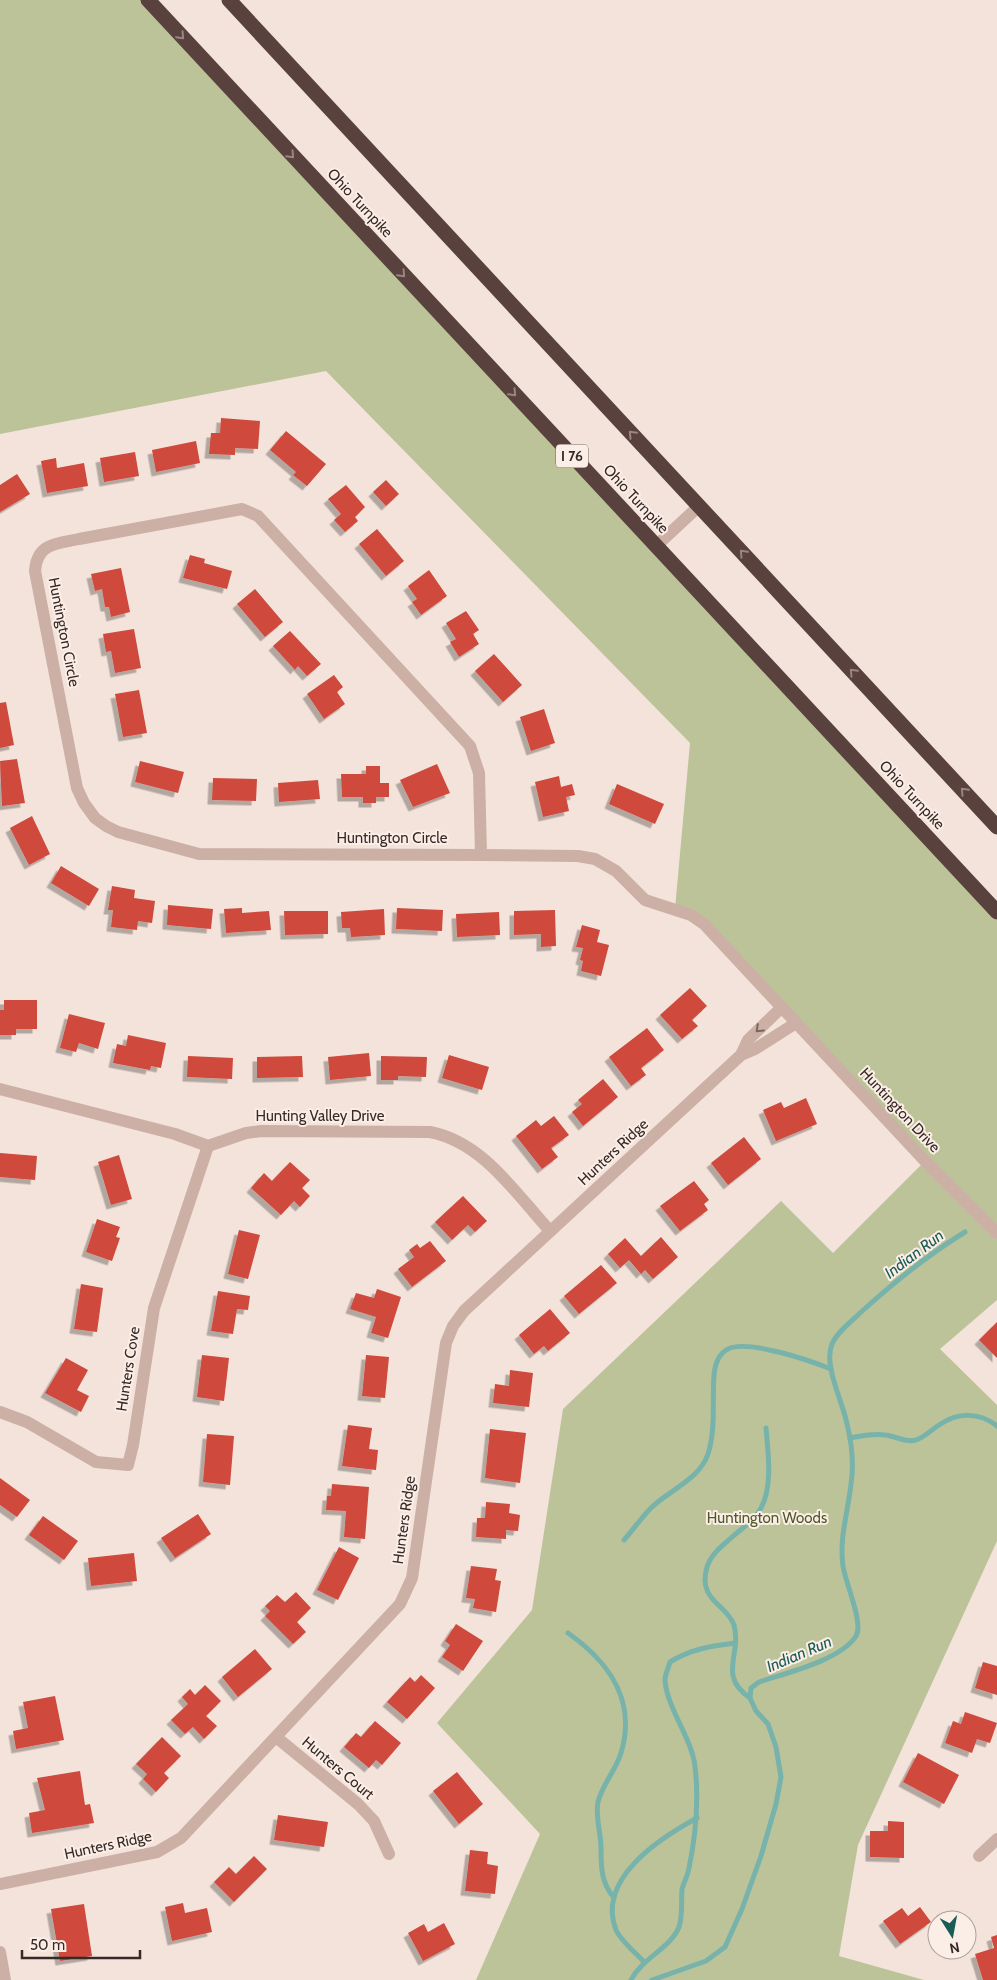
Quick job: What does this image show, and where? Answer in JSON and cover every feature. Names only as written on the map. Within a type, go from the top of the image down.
[{"type":"highway","name":"Ohio Turnpike","points":[[148,0],[997,912]]},
{"type":"highway","points":[[229,0],[997,827]]},
{"type":"street","points":[[656,546],[699,506]]},
{"type":"street","name":"Huntington Circle","points":[[480,855],[479,773],[470,746],[252,511],[242,509],[78,539],[55,544],[41,552],[36,561],[36,572],[77,788],[84,803],[95,818],[106,826],[118,832],[199,854],[578,856],[605,863],[616,871],[645,900],[691,915],[704,924],[782,1007]]},
{"type":"street","name":"Huntington Drive","points":[[782,1007],[925,1161],[997,1233]]},
{"type":"street","name":"Hunters Ridge","points":[[0,1884],[157,1852],[167,1848],[181,1838],[400,1604],[412,1578],[446,1343],[449,1334],[464,1311],[740,1055],[748,1040],[782,1007]]},
{"type":"street","name":"Hunters Ridge","points":[[740,1055],[754,1049],[796,1023]]},
{"type":"street","points":[[0,1089],[175,1134],[208,1146]]},
{"type":"street","name":"Hunting Valley Drive","points":[[208,1146],[246,1133],[261,1131],[430,1132],[442,1134],[460,1141],[476,1152],[550,1232]]},
{"type":"street","name":"Hunters Cove","points":[[0,1412],[26,1422],[96,1462],[128,1465],[133,1445],[154,1308],[208,1146]]},
{"type":"street","name":"Hunters Court","points":[[276,1737],[358,1804],[374,1821],[389,1854]]},
{"type":"street","points":[[979,1856],[997,1839]]},
{"type":"street","points":[[0,1952],[5,1980]]},
{"type":"green space","name":"Huntington Woods","points":[[0,0],[148,0],[997,912],[997,1300],[940,1349],[997,1405],[997,1541],[858,1845],[839,1956],[924,1980],[476,1980],[540,1834],[437,1723],[532,1610],[563,1409],[781,1201],[833,1253],[925,1161],[704,924],[675,909],[690,743],[326,371],[0,434]]},
{"type":"building","points":[[221,418],[260,421],[258,449],[235,448],[235,455],[209,454],[211,433],[220,433]]},
{"type":"building","points":[[286,431],[326,464],[307,486],[293,475],[296,472],[270,450]]},
{"type":"building","points":[[196,441],[200,463],[156,472],[152,450]]},
{"type":"building","points":[[135,452],[139,476],[104,482],[100,458]]},
{"type":"building","points":[[56,458],[57,468],[84,463],[88,486],[47,493],[41,461]]},
{"type":"building","points":[[17,474],[30,494],[0,512],[0,485]]},
{"type":"building","points":[[386,480],[399,494],[386,506],[373,492]]},
{"type":"building","points":[[346,485],[365,507],[355,517],[358,521],[345,532],[334,520],[341,514],[328,499]]},
{"type":"building","points":[[377,529],[404,561],[386,576],[359,544]]},
{"type":"building","points":[[190,555],[205,559],[204,563],[232,571],[227,589],[183,578]]},
{"type":"building","points":[[121,568],[130,612],[111,617],[109,607],[105,607],[102,589],[95,591],[91,574]]},
{"type":"building","points":[[429,570],[447,596],[421,615],[412,602],[417,599],[408,586]]},
{"type":"building","points":[[255,589],[283,622],[265,637],[237,604]]},
{"type":"building","points":[[466,611],[479,630],[473,634],[479,644],[459,657],[450,642],[456,639],[446,623]]},
{"type":"building","points":[[134,629],[141,668],[115,673],[111,651],[106,652],[103,634]]},
{"type":"building","points":[[290,631],[321,664],[307,676],[298,666],[295,670],[273,646]]},
{"type":"building","points":[[494,654],[522,685],[503,702],[475,671]]},
{"type":"building","points":[[334,675],[343,687],[337,692],[345,704],[324,719],[307,694]]},
{"type":"building","points":[[139,690],[147,733],[123,737],[115,694]]},
{"type":"building","points":[[6,702],[14,745],[0,748],[0,703]]},
{"type":"building","points":[[544,709],[555,743],[531,751],[520,717]]},
{"type":"building","points":[[17,759],[25,803],[2,806],[0,761]]},
{"type":"building","points":[[140,761],[184,772],[178,793],[135,782]]},
{"type":"building","points":[[437,764],[450,793],[413,807],[400,780]]},
{"type":"building","points":[[366,766],[380,766],[380,783],[389,783],[389,797],[376,797],[376,803],[363,803],[363,797],[342,797],[341,774],[366,774]]},
{"type":"building","points":[[559,776],[561,787],[572,784],[575,795],[566,797],[569,811],[543,817],[535,782]]},
{"type":"building","points":[[213,778],[257,779],[256,801],[212,800]]},
{"type":"building","points":[[318,780],[320,799],[279,802],[278,783]]},
{"type":"building","points":[[617,784],[664,804],[655,824],[609,804]]},
{"type":"building","points":[[32,816],[50,854],[29,865],[10,828]]},
{"type":"building","points":[[61,866],[99,889],[89,906],[51,883]]},
{"type":"building","points":[[112,886],[135,890],[134,898],[155,901],[152,923],[138,921],[137,930],[111,927],[113,910],[108,910]]},
{"type":"building","points":[[168,905],[213,909],[211,929],[167,925]]},
{"type":"building","points":[[242,908],[242,913],[269,911],[271,930],[226,933],[224,909]]},
{"type":"building","points":[[397,908],[443,910],[442,931],[396,929]]},
{"type":"building","points":[[384,909],[385,935],[351,937],[350,928],[342,928],[341,912]]},
{"type":"building","points":[[555,910],[556,946],[541,947],[541,934],[514,935],[514,911]]},
{"type":"building","points":[[284,911],[328,911],[328,934],[285,935]]},
{"type":"building","points":[[499,912],[500,935],[457,937],[456,914]]},
{"type":"building","points":[[582,925],[600,930],[597,942],[609,945],[601,976],[581,971],[583,961],[580,960],[583,948],[576,947]]},
{"type":"building","points":[[690,988],[707,1006],[692,1020],[698,1026],[682,1039],[660,1015]]},
{"type":"building","points":[[4,1000],[37,1000],[37,1029],[16,1029],[16,1035],[0,1035],[0,1010],[4,1010]]},
{"type":"building","points":[[69,1014],[105,1023],[98,1049],[79,1043],[76,1052],[60,1048]]},
{"type":"building","points":[[647,1028],[664,1050],[641,1068],[646,1075],[631,1086],[609,1057]]},
{"type":"building","points":[[128,1035],[166,1043],[161,1068],[151,1066],[150,1070],[113,1063],[117,1044],[126,1046]]},
{"type":"building","points":[[369,1053],[371,1076],[330,1080],[328,1057]]},
{"type":"building","points":[[449,1055],[489,1067],[482,1090],[442,1078]]},
{"type":"building","points":[[188,1056],[233,1058],[232,1079],[187,1077]]},
{"type":"building","points":[[302,1056],[303,1077],[257,1078],[257,1057]]},
{"type":"building","points":[[381,1056],[427,1057],[426,1077],[398,1076],[398,1080],[381,1080]]},
{"type":"building","points":[[603,1079],[618,1097],[583,1126],[572,1112],[582,1104],[578,1100]]},
{"type":"building","points":[[806,1098],[817,1124],[776,1141],[763,1110],[781,1102],[784,1108]]},
{"type":"building","points":[[554,1116],[569,1135],[551,1148],[558,1157],[542,1169],[516,1136],[536,1120],[541,1126]]},
{"type":"building","points":[[744,1137],[761,1159],[728,1185],[711,1163]]},
{"type":"building","points":[[0,1153],[37,1156],[35,1180],[0,1177]]},
{"type":"building","points":[[119,1155],[132,1199],[111,1205],[98,1162]]},
{"type":"building","points":[[290,1162],[310,1180],[302,1188],[310,1196],[300,1207],[294,1201],[281,1215],[251,1188],[264,1173],[272,1181]]},
{"type":"building","points":[[694,1181],[709,1200],[704,1204],[708,1210],[680,1231],[660,1206]]},
{"type":"building","points":[[463,1196],[487,1221],[475,1232],[468,1225],[452,1240],[435,1222]]},
{"type":"building","points":[[97,1219],[120,1227],[116,1237],[120,1238],[112,1261],[86,1252]]},
{"type":"building","points":[[239,1230],[260,1235],[248,1279],[228,1274]]},
{"type":"building","points":[[661,1237],[678,1257],[653,1279],[645,1270],[641,1274],[629,1260],[620,1268],[608,1254],[625,1238],[641,1256]]},
{"type":"building","points":[[430,1241],[446,1261],[412,1287],[398,1269],[414,1257],[409,1250],[417,1244],[420,1248]]},
{"type":"building","points":[[601,1265],[617,1283],[579,1314],[564,1296]]},
{"type":"building","points":[[81,1284],[103,1288],[97,1332],[74,1329]]},
{"type":"building","points":[[377,1289],[401,1297],[388,1338],[371,1333],[376,1317],[350,1309],[356,1293],[374,1298]]},
{"type":"building","points":[[218,1291],[250,1296],[248,1310],[237,1309],[233,1334],[211,1331]]},
{"type":"building","points":[[550,1309],[570,1333],[548,1351],[544,1346],[534,1354],[519,1335]]},
{"type":"building","points":[[997,1322],[997,1358],[979,1340]]},
{"type":"building","points":[[202,1355],[229,1358],[224,1401],[197,1397]]},
{"type":"building","points":[[366,1355],[389,1357],[385,1398],[362,1396]]},
{"type":"building","points":[[66,1358],[88,1370],[77,1390],[89,1396],[81,1412],[45,1393]]},
{"type":"building","points":[[510,1370],[533,1373],[529,1407],[493,1403],[495,1384],[509,1386]]},
{"type":"building","points":[[348,1425],[372,1428],[369,1449],[378,1450],[376,1470],[342,1466]]},
{"type":"building","points":[[490,1429],[526,1433],[520,1483],[485,1478]]},
{"type":"building","points":[[207,1434],[234,1436],[230,1485],[203,1482]]},
{"type":"building","points":[[0,1478],[30,1500],[17,1517],[0,1505]]},
{"type":"building","points":[[332,1484],[369,1487],[365,1539],[344,1537],[346,1511],[326,1510],[327,1496],[331,1496]]},
{"type":"building","points":[[486,1502],[510,1504],[509,1513],[520,1515],[518,1531],[506,1530],[506,1539],[476,1537],[477,1518],[485,1518]]},
{"type":"building","points":[[198,1514],[211,1534],[175,1558],[161,1538]]},
{"type":"building","points":[[43,1516],[78,1541],[64,1560],[29,1535]]},
{"type":"building","points":[[339,1547],[359,1558],[338,1600],[317,1590]]},
{"type":"building","points":[[134,1553],[137,1581],[91,1586],[88,1558]]},
{"type":"building","points":[[471,1566],[497,1569],[495,1580],[501,1581],[496,1612],[473,1608],[475,1599],[466,1598]]},
{"type":"building","points":[[296,1592],[311,1608],[297,1622],[306,1632],[293,1644],[265,1616],[270,1611],[265,1606],[277,1595],[285,1602]]},
{"type":"building","points":[[456,1624],[483,1641],[463,1671],[442,1657],[450,1645],[445,1641]]},
{"type":"building","points":[[255,1649],[272,1669],[238,1697],[222,1677]]},
{"type":"building","points":[[983,1662],[997,1666],[997,1695],[975,1688]]},
{"type":"building","points":[[421,1675],[435,1688],[407,1719],[387,1702],[410,1677],[415,1682]]},
{"type":"building","points":[[205,1685],[221,1701],[206,1716],[217,1726],[204,1739],[193,1727],[185,1734],[171,1720],[188,1704],[182,1697],[190,1689],[195,1695]]},
{"type":"building","points":[[55,1696],[64,1740],[16,1749],[13,1731],[28,1728],[23,1702]]},
{"type":"building","points":[[965,1712],[997,1723],[990,1743],[977,1739],[972,1753],[945,1743],[953,1721],[961,1724]]},
{"type":"building","points":[[375,1721],[401,1743],[382,1765],[376,1760],[369,1768],[344,1747],[356,1733],[361,1737]]},
{"type":"building","points":[[162,1737],[181,1756],[164,1773],[169,1778],[156,1792],[143,1779],[147,1774],[136,1764]]},
{"type":"building","points":[[918,1753],[959,1775],[944,1804],[903,1782]]},
{"type":"building","points":[[80,1771],[85,1805],[90,1804],[94,1823],[32,1833],[29,1813],[45,1810],[37,1778]]},
{"type":"building","points":[[457,1772],[483,1804],[459,1824],[433,1791]]},
{"type":"building","points":[[278,1815],[328,1822],[324,1847],[274,1840]]},
{"type":"building","points":[[888,1821],[904,1822],[904,1858],[870,1857],[870,1831],[888,1831]]},
{"type":"building","points":[[470,1850],[488,1852],[487,1864],[498,1866],[495,1894],[465,1891]]},
{"type":"building","points":[[254,1856],[267,1869],[234,1902],[214,1882],[229,1867],[236,1874]]},
{"type":"building","points":[[183,1903],[185,1913],[207,1908],[212,1932],[172,1941],[165,1907]]},
{"type":"building","points":[[84,1904],[92,1956],[60,1961],[51,1909]]},
{"type":"building","points":[[920,1907],[927,1917],[927,1925],[900,1944],[883,1921],[902,1908],[908,1916]]},
{"type":"building","points":[[444,1923],[455,1944],[423,1961],[408,1933],[424,1924],[428,1932]]},
{"type":"building","points":[[997,1935],[997,1980],[983,1980],[977,1960],[977,1953],[994,1948],[991,1937]]},
{"type":"waterway","name":"Indian Run","points":[[652,1980],[706,1961],[725,1947],[742,1909],[761,1856],[776,1804],[781,1777],[776,1747],[768,1724],[756,1711],[750,1698],[751,1688],[759,1682],[826,1659],[849,1644],[856,1636],[858,1630],[856,1612],[844,1573],[842,1556],[843,1535],[852,1476],[852,1454],[845,1415],[832,1373],[830,1362],[832,1344],[844,1327],[885,1291],[923,1260],[965,1232]]},
{"type":"waterway","points":[[624,1540],[651,1508],[691,1478],[704,1463],[712,1435],[715,1367],[719,1357],[725,1351],[737,1347],[764,1349],[780,1352],[831,1369]]},
{"type":"waterway","points":[[850,1438],[881,1434],[908,1441],[916,1440],[946,1421],[968,1415],[983,1418],[997,1426]]},
{"type":"waterway","points":[[750,1698],[740,1689],[733,1673],[736,1636],[734,1625],[709,1595],[705,1578],[707,1567],[714,1554],[748,1524],[761,1508],[765,1499],[769,1469],[766,1428]]},
{"type":"waterway","points":[[568,1633],[583,1644],[607,1670],[616,1684],[622,1699],[625,1716],[625,1734],[621,1753],[597,1807],[604,1880],[614,1898]]},
{"type":"waterway","points":[[631,1980],[636,1972],[675,1935],[679,1927],[682,1889],[688,1871],[695,1830],[697,1791],[693,1755],[670,1701],[665,1680],[666,1673],[670,1662],[686,1654],[709,1647],[735,1643]]},
{"type":"waterway","points":[[644,1962],[625,1943],[616,1930],[612,1911],[615,1894],[623,1877],[635,1862],[666,1837],[697,1818]]}]
